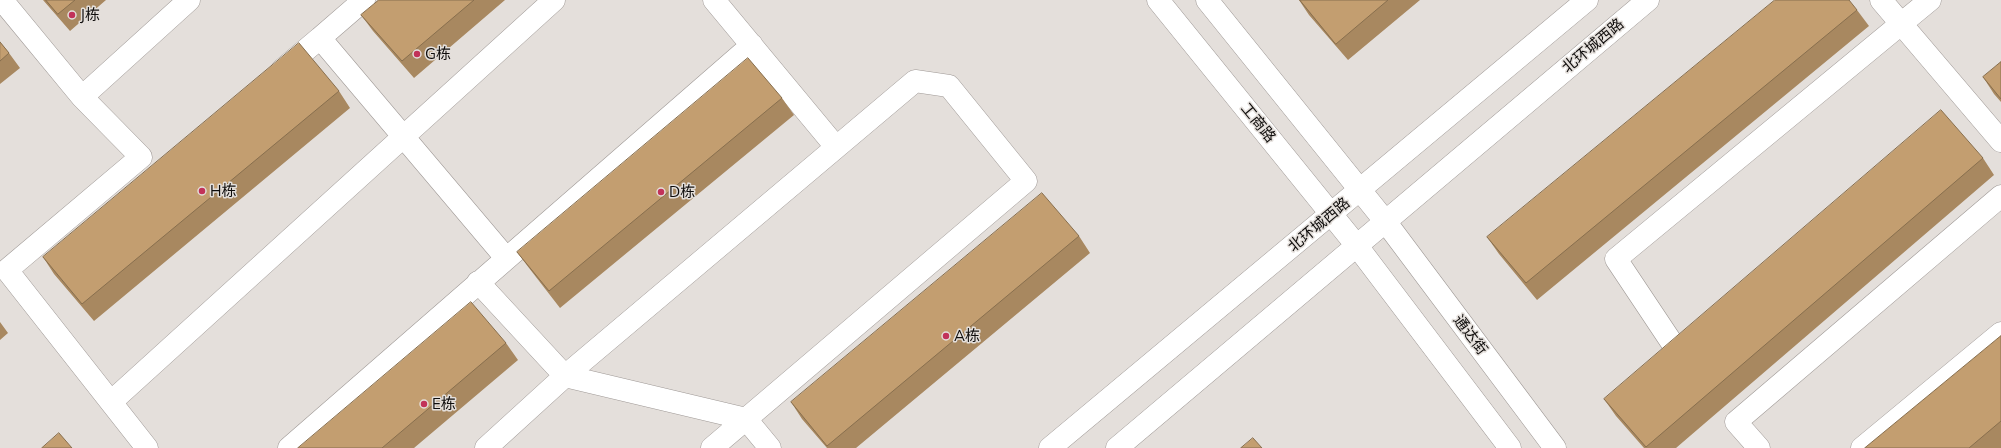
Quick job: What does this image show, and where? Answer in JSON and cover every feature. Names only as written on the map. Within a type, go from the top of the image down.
[{"type":"main road","points":[[2,0],[82,97],[151,161],[7,270],[147,448]]},
{"type":"main road","points":[[82,97],[189,0]]},
{"type":"main road","points":[[267,83],[364,0]]},
{"type":"main road","points":[[111,402],[554,0]]},
{"type":"main road","points":[[714,0],[836,147]]},
{"type":"main road","name":"工商路","points":[[1158,0],[1357,246]]},
{"type":"main road","points":[[1207,0],[1385,221]]},
{"type":"main road","name":"北环城西路","points":[[1050,448],[1587,0]]},
{"type":"main road","name":"北环城西路","points":[[1117,448],[1648,0]]},
{"type":"main road","points":[[1881,0],[2001,141]]},
{"type":"main road","points":[[1672,344],[1616,259],[1930,0]]},
{"type":"main road","points":[[320,38],[506,258]]},
{"type":"main road","points":[[289,448],[752,44]]},
{"type":"main road","points":[[486,448],[565,376],[915,81],[949,86],[1026,181],[712,448]]},
{"type":"main road","points":[[1759,448],[1736,422],[2001,196]]},
{"type":"main road","name":"通达街","points":[[1385,221],[1556,448]]},
{"type":"main road","points":[[1357,246],[1510,448]]},
{"type":"main road","points":[[478,282],[565,376],[746,419],[770,448]]},
{"type":"main road","points":[[1862,448],[2001,334]]},
{"type":"building","points":[[46,0],[75,0],[58,14]]},
{"type":"building","points":[[379,0],[474,0],[402,61],[361,15]]},
{"type":"building","points":[[1300,0],[1388,0],[1336,44]]},
{"type":"building","points":[[1775,0],[1849,0],[1857,10],[1526,283],[1487,237]]},
{"type":"building","points":[[0,42],[9,53],[0,61]]},
{"type":"building","name":"H栋","points":[[299,43],[339,91],[82,304],[43,257]]},
{"type":"building","name":"D栋","points":[[748,58],[782,98],[549,291],[517,252]]},
{"type":"building","points":[[2001,62],[2001,99],[1983,77]]},
{"type":"building","points":[[1941,110],[1983,158],[1646,447],[1604,399]]},
{"type":"building","name":"A栋","points":[[1042,193],[1079,236],[827,446],[791,402]]},
{"type":"building","points":[[471,302],[506,343],[382,448],[298,448]]},
{"type":"building","points":[[2001,336],[2001,421],[1969,448],[1865,448]]},
{"type":"building","points":[[59,433],[72,448],[42,448]]},
{"type":"building","points":[[1253,438],[1262,448],[1241,448]]},
{"type":"place","name":"J栋","points":[[72,15]]},
{"type":"place","name":"G栋","points":[[417,54]]},
{"type":"place","name":"H栋","points":[[202,191]]},
{"type":"place","name":"D栋","points":[[661,192]]},
{"type":"place","name":"A栋","points":[[946,336]]},
{"type":"place","name":"E栋","points":[[424,404]]}]
